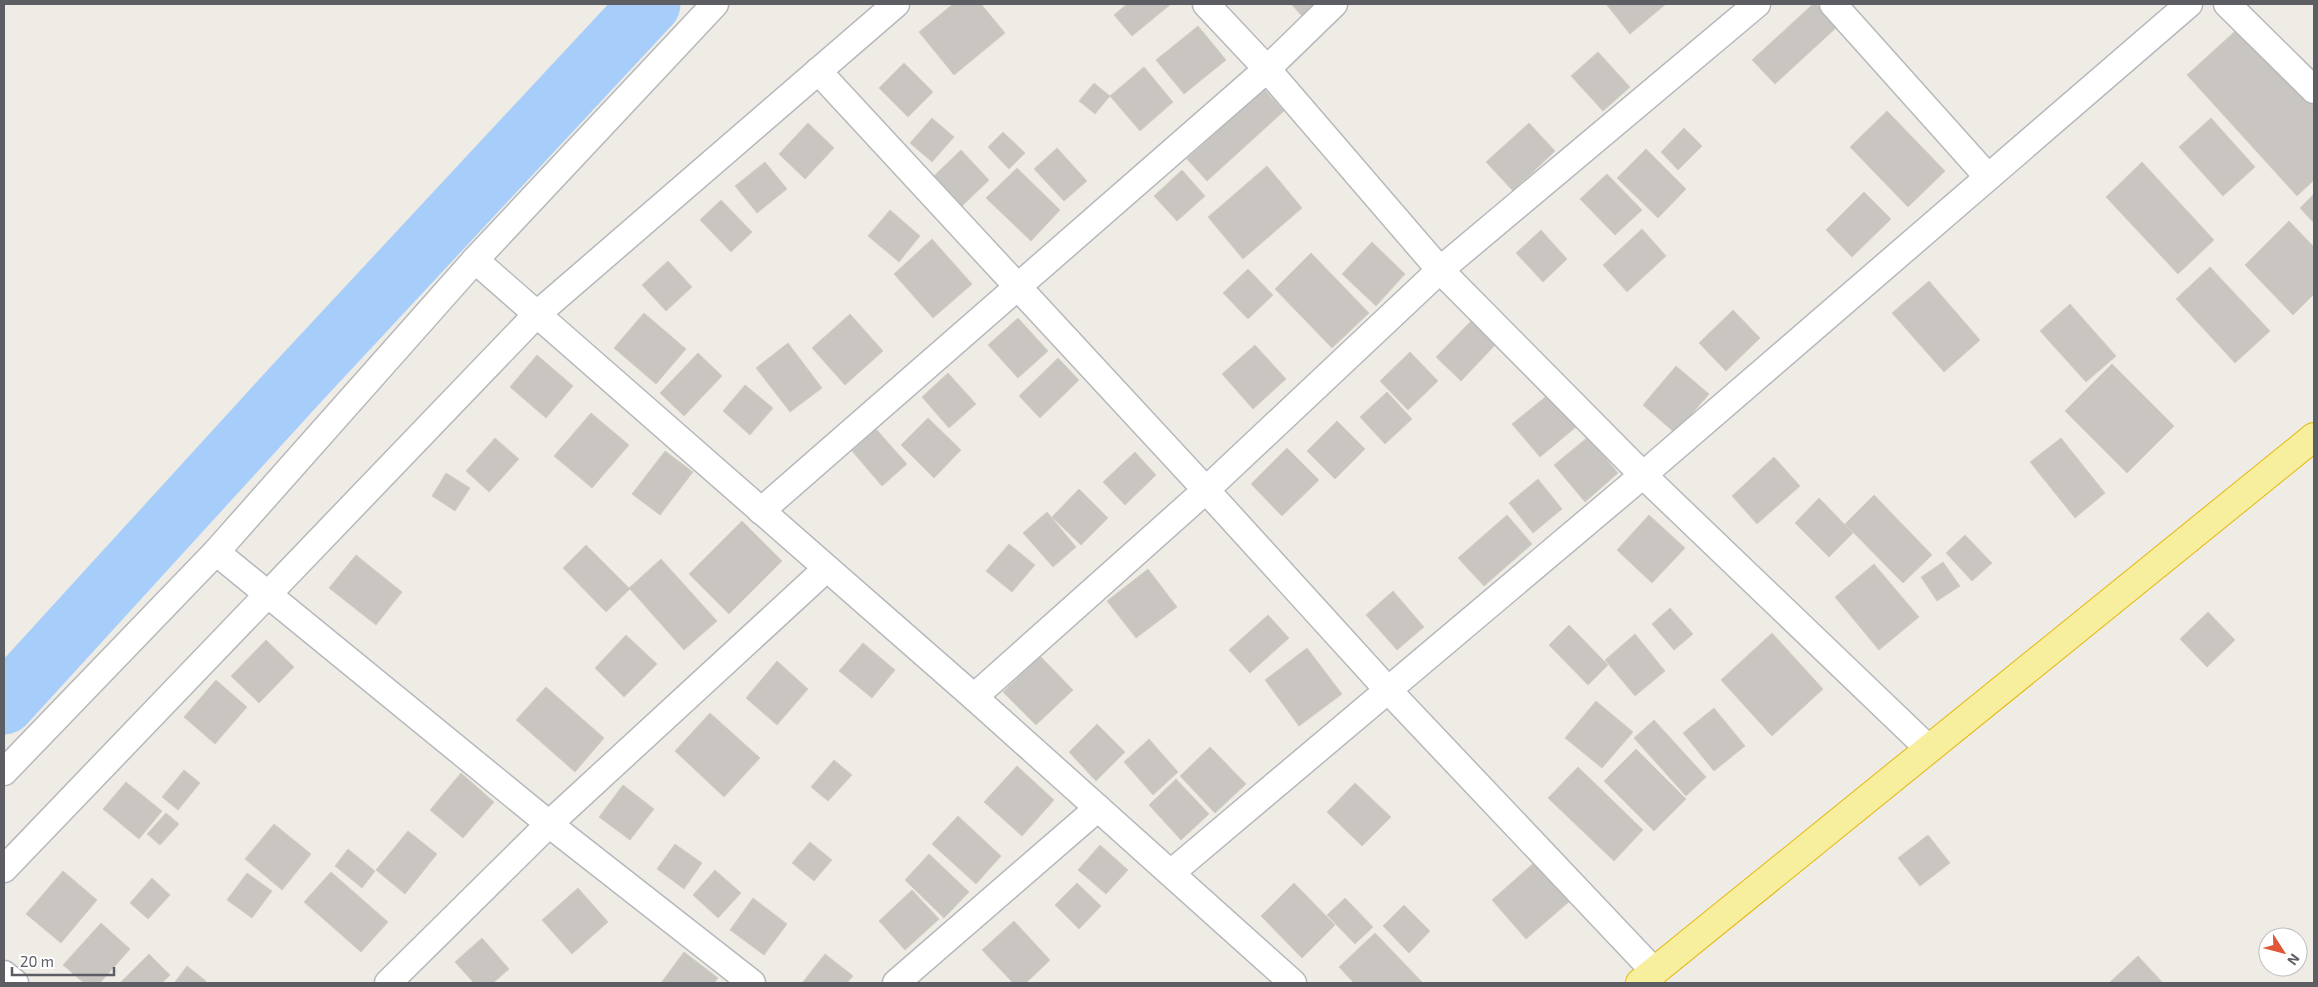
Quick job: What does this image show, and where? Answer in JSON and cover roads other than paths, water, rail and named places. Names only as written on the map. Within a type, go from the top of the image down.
[{"type":"highway","points":[[1647,977],[2314,437]]},
{"type":"street","points":[[4,772],[216,552],[475,260],[715,4]]},
{"type":"street","points":[[4,869],[536,315],[896,4]]},
{"type":"street","points":[[1206,4],[1267,69],[1440,270],[1643,475],[1929,749]]},
{"type":"street","points":[[761,511],[1019,288],[1267,69],[1334,4]]},
{"type":"street","points":[[974,697],[1206,490],[1440,270],[1757,4]]},
{"type":"street","points":[[1833,4],[1988,177]]},
{"type":"street","points":[[1171,873],[1643,475],[2189,4]]},
{"type":"street","points":[[2227,4],[2314,90]]},
{"type":"street","points":[[818,71],[1206,490],[1647,977]]},
{"type":"street","points":[[475,260],[974,697],[1293,983]]},
{"type":"street","points":[[216,552],[549,824],[752,983]]},
{"type":"street","points":[[388,983],[549,824],[826,569]]},
{"type":"street","points":[[896,983],[1098,808]]},
{"type":"street","points":[[4,974],[15,983]]},
{"type":"waterway","points":[[4,704],[298,382],[650,4]]}]
